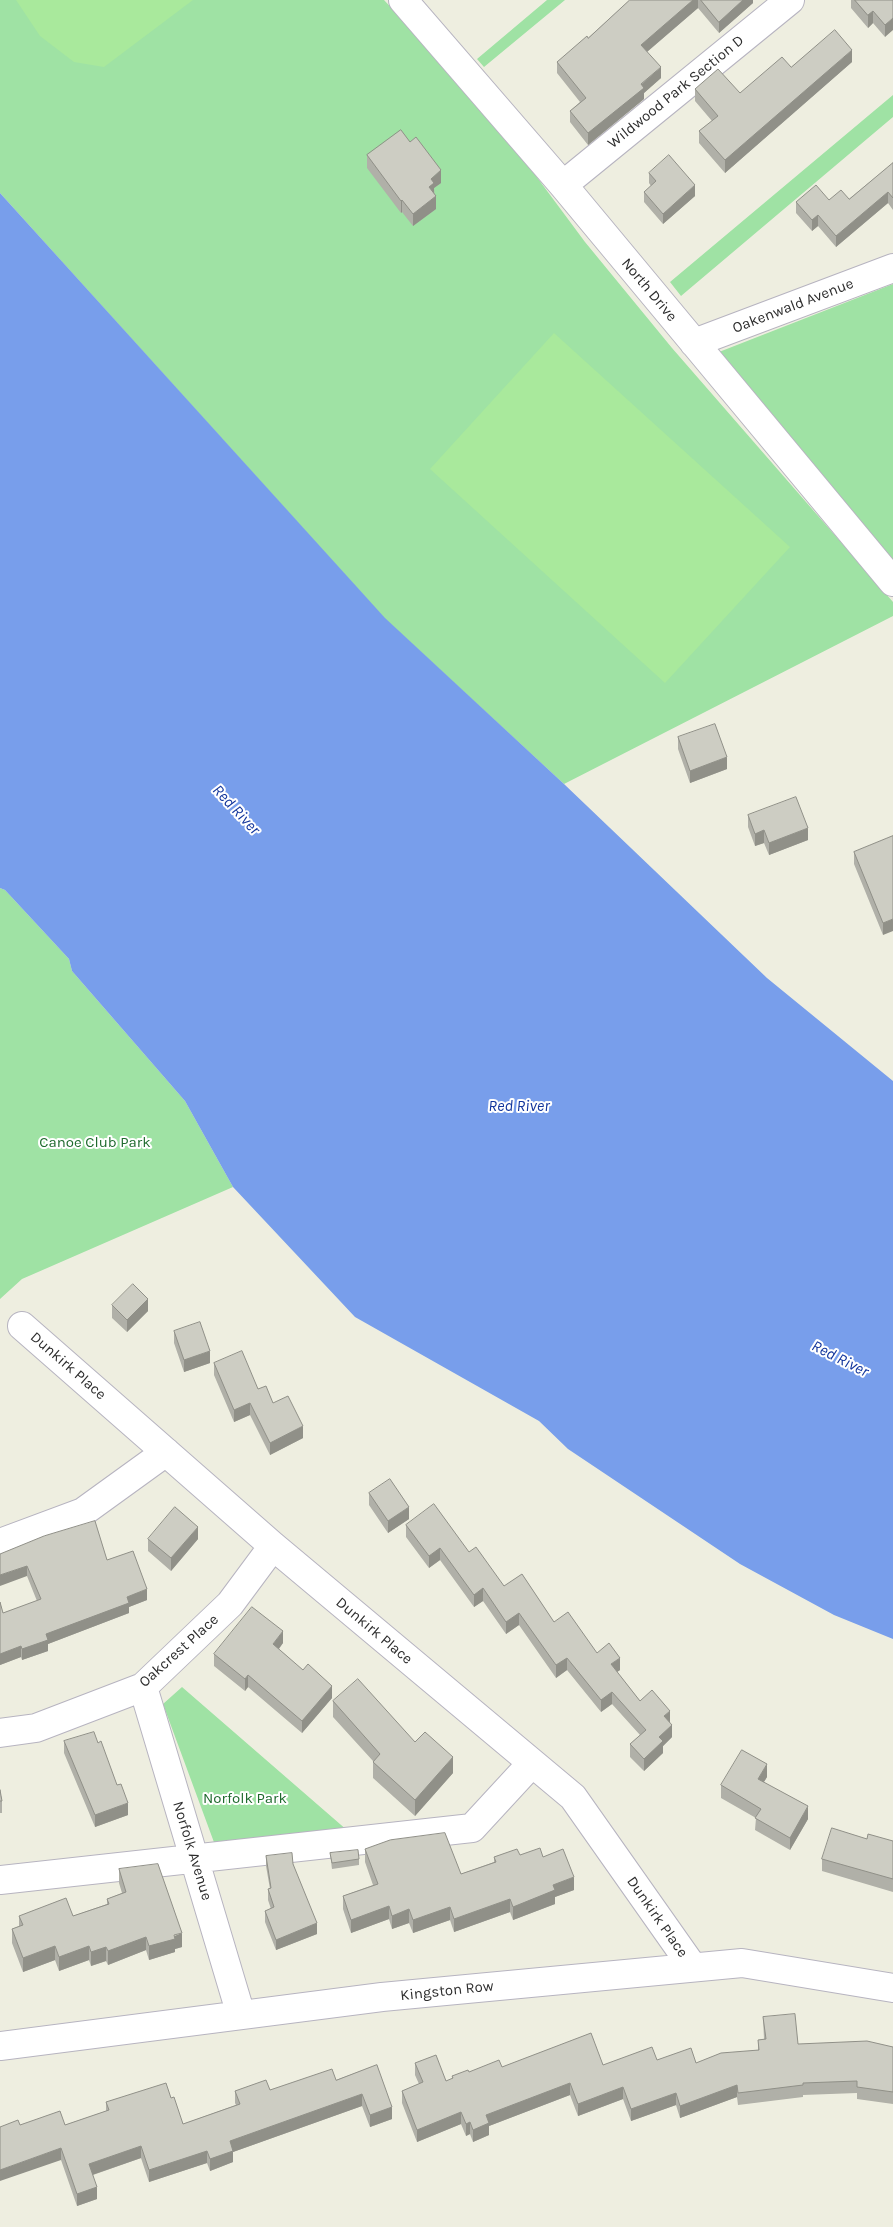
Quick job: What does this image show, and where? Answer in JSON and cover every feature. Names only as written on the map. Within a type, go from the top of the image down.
[{"type":"street","name":"North Drive","points":[[403,0],[563,185],[893,582]]},
{"type":"street","name":"Wildwood Park Section D","points":[[563,185],[790,0]]},
{"type":"street","name":"Oakenwald Avenue","points":[[694,344],[893,268]]},
{"type":"street","name":"Dunkirk Place","points":[[22,1326],[273,1546],[572,1797],[692,1966]]},
{"type":"street","points":[[0,1543],[83,1512],[166,1452]]},
{"type":"street","name":"Oakcrest Place","points":[[0,1732],[36,1728],[143,1687],[230,1604],[273,1546]]},
{"type":"street","name":"Norfolk Avenue","points":[[143,1687],[241,2015]]},
{"type":"street","points":[[0,1880],[472,1828],[532,1763]]},
{"type":"street","name":"Kingston Row","points":[[0,2046],[382,1997],[692,1966],[742,1963],[893,1988]]},
{"type":"green space","points":[[0,0],[384,0],[487,110],[585,242],[672,348],[893,602],[893,616],[564,784],[384,618],[0,193]]},
{"type":"green space","points":[[16,0],[193,0],[104,67],[74,62],[40,36]]},
{"type":"green space","points":[[547,0],[565,0],[484,67],[477,59]]},
{"type":"green space","points":[[893,95],[893,117],[681,296],[670,282]]},
{"type":"green space","points":[[893,284],[893,579],[719,352]]},
{"type":"green space","points":[[554,333],[790,547],[665,683],[430,469]]},
{"type":"green space","name":"Canoe Club Park","points":[[0,888],[5,890],[69,959],[72,971],[185,1101],[233,1187],[22,1279],[0,1299]]},
{"type":"green space","name":"Norfolk Park","points":[[182,1687],[348,1831],[215,1845],[163,1704]]},
{"type":"water","name":"Red River","points":[[0,193],[385,618],[564,784],[767,978],[893,1081],[893,1639],[834,1615],[740,1564],[568,1449],[539,1421],[355,1317],[233,1187],[185,1101],[72,971],[69,959],[5,890],[0,888]]},
{"type":"building","points":[[630,0],[693,0],[641,45],[661,67],[641,84],[644,88],[588,133],[570,111],[586,98],[557,62],[587,36],[588,38]]},
{"type":"building","points":[[701,0],[743,0],[719,22]]},
{"type":"building","points":[[855,0],[893,0],[893,18],[885,25],[873,11],[868,15]]},
{"type":"building","points":[[835,30],[852,50],[725,160],[699,131],[718,116],[695,89],[718,69],[740,93],[782,57],[791,67]]},
{"type":"building","points":[[401,130],[410,142],[416,137],[441,170],[431,179],[434,183],[429,187],[436,196],[413,214],[367,155]]},
{"type":"building","points":[[669,155],[695,185],[663,214],[644,192],[656,181],[649,173]]},
{"type":"building","points":[[893,163],[893,198],[888,192],[836,236],[818,215],[812,220],[796,202],[816,185],[829,200],[841,190],[849,199]]},
{"type":"building","points":[[715,724],[727,757],[690,771],[678,737]]},
{"type":"building","points":[[796,797],[808,828],[769,843],[764,830],[755,834],[748,815]]},
{"type":"building","points":[[893,836],[893,919],[883,923],[854,852]]},
{"type":"building","points":[[133,1284],[148,1299],[127,1320],[112,1305]]},
{"type":"building","points":[[200,1322],[210,1351],[184,1360],[174,1331]]},
{"type":"building","points":[[242,1351],[258,1389],[266,1386],[273,1403],[288,1396],[303,1426],[270,1443],[250,1403],[234,1410],[214,1363]]},
{"type":"building","points":[[390,1479],[409,1507],[388,1521],[369,1493]]},
{"type":"building","points":[[434,1504],[469,1552],[476,1547],[504,1586],[522,1574],[554,1622],[568,1612],[597,1653],[609,1643],[620,1658],[611,1664],[640,1701],[652,1690],[670,1711],[664,1716],[672,1725],[659,1737],[663,1741],[644,1759],[630,1744],[646,1730],[612,1692],[601,1700],[567,1658],[556,1665],[519,1613],[506,1622],[483,1588],[474,1595],[440,1548],[429,1556],[406,1525]]},
{"type":"building","points":[[175,1507],[198,1527],[171,1558],[148,1539]]},
{"type":"building","points":[[95,1521],[107,1560],[133,1551],[147,1589],[127,1597],[129,1603],[46,1634],[48,1640],[22,1649],[21,1646],[0,1654],[0,1602],[3,1613],[41,1599],[27,1566],[0,1575],[0,1554],[44,1536]]},
{"type":"building","points":[[252,1607],[283,1631],[273,1644],[303,1670],[308,1664],[332,1686],[302,1721],[248,1675],[245,1679],[214,1654]]},
{"type":"building","points":[[358,1679],[415,1742],[425,1732],[453,1757],[415,1800],[373,1762],[380,1754],[333,1701]]},
{"type":"building","points":[[94,1732],[98,1743],[101,1741],[117,1785],[121,1784],[128,1803],[95,1815],[64,1741]]},
{"type":"building","points":[[742,1750],[767,1764],[758,1779],[808,1806],[790,1838],[755,1818],[761,1809],[721,1785]]},
{"type":"building","points":[[832,1828],[867,1839],[868,1834],[893,1841],[893,1879],[822,1859]]},
{"type":"building","points":[[445,1833],[461,1874],[496,1862],[494,1857],[517,1849],[520,1855],[540,1848],[543,1857],[563,1849],[574,1877],[553,1885],[555,1890],[513,1907],[510,1899],[454,1919],[450,1907],[413,1920],[409,1909],[392,1916],[389,1906],[351,1920],[343,1896],[378,1884],[365,1849],[390,1840]]},
{"type":"building","points":[[358,1850],[359,1859],[332,1863],[330,1853]]},
{"type":"building","points":[[292,1853],[293,1864],[317,1923],[276,1940],[265,1911],[274,1907],[268,1889],[271,1888],[266,1856]]},
{"type":"building","points":[[158,1864],[182,1933],[174,1935],[175,1939],[149,1946],[146,1937],[108,1951],[106,1947],[91,1952],[89,1946],[59,1957],[55,1946],[23,1958],[12,1929],[23,1925],[19,1916],[66,1898],[73,1916],[109,1904],[107,1899],[126,1892],[119,1869]]},
{"type":"building","points":[[795,2014],[798,2044],[867,2041],[893,2047],[893,2092],[857,2087],[857,2081],[803,2083],[803,2085],[738,2093],[737,2085],[680,2106],[676,2093],[631,2109],[623,2087],[578,2104],[570,2083],[486,2115],[489,2123],[473,2130],[470,2122],[466,2124],[461,2112],[417,2130],[402,2091],[423,2082],[415,2063],[436,2055],[446,2081],[453,2078],[452,2076],[468,2070],[469,2072],[499,2060],[502,2067],[591,2033],[603,2065],[652,2047],[657,2060],[691,2048],[696,2063],[721,2053],[759,2050],[758,2040],[766,2039],[763,2017]]},
{"type":"building","points":[[377,2065],[392,2107],[370,2115],[362,2094],[230,2141],[233,2151],[210,2159],[207,2151],[149,2170],[141,2146],[89,2164],[97,2187],[77,2194],[61,2148],[0,2170],[0,2127],[18,2120],[20,2125],[60,2111],[65,2125],[109,2110],[106,2102],[166,2083],[171,2098],[174,2097],[183,2124],[240,2104],[235,2091],[266,2080],[270,2090],[332,2069],[336,2080]]}]
